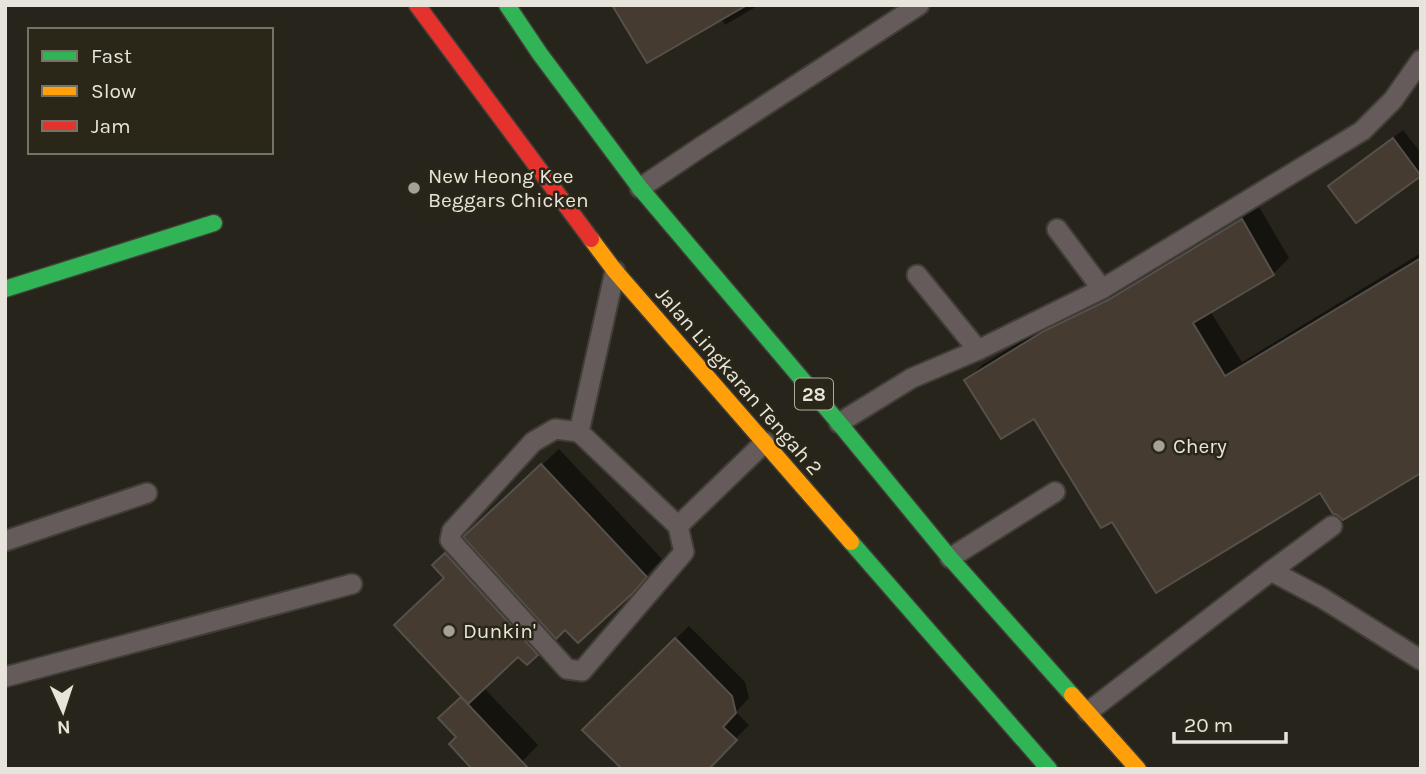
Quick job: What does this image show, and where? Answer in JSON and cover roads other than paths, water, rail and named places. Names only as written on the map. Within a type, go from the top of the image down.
[{"type":"main road","name":"Jalan Lingkaran Tengah 2","points":[[417,5],[615,271],[1049,769]]},
{"type":"main road","name":"28","points":[[507,5],[540,54],[640,188],[950,558],[1138,769]]},
{"type":"main road","points":[[5,289],[214,223]]},
{"type":"lane","points":[[640,188],[919,5]]},
{"type":"lane","points":[[839,423],[912,378],[978,350],[1102,289],[1362,131],[1392,100],[1421,60]]},
{"type":"lane","points":[[1057,229],[1102,289]]},
{"type":"lane","points":[[579,432],[615,271]]},
{"type":"lane","points":[[917,275],[978,350]]},
{"type":"lane","points":[[555,429],[579,432],[678,526],[684,552],[582,671],[567,669],[450,540],[452,531],[533,442],[555,429]]},
{"type":"lane","points":[[678,526],[765,442]]},
{"type":"lane","points":[[950,558],[1055,492]]},
{"type":"lane","points":[[5,541],[146,494]]},
{"type":"lane","points":[[1088,712],[1332,526]]},
{"type":"lane","points":[[1270,571],[1322,598],[1421,660]]},
{"type":"lane","points":[[5,677],[352,584]]},
{"type":"place","name":"New Heong Kee Beggars Chicken","points":[[414,188]]},
{"type":"place","name":"Chery","points":[[1159,446]]},
{"type":"place","name":"Dunkin'","points":[[449,631]]}]
